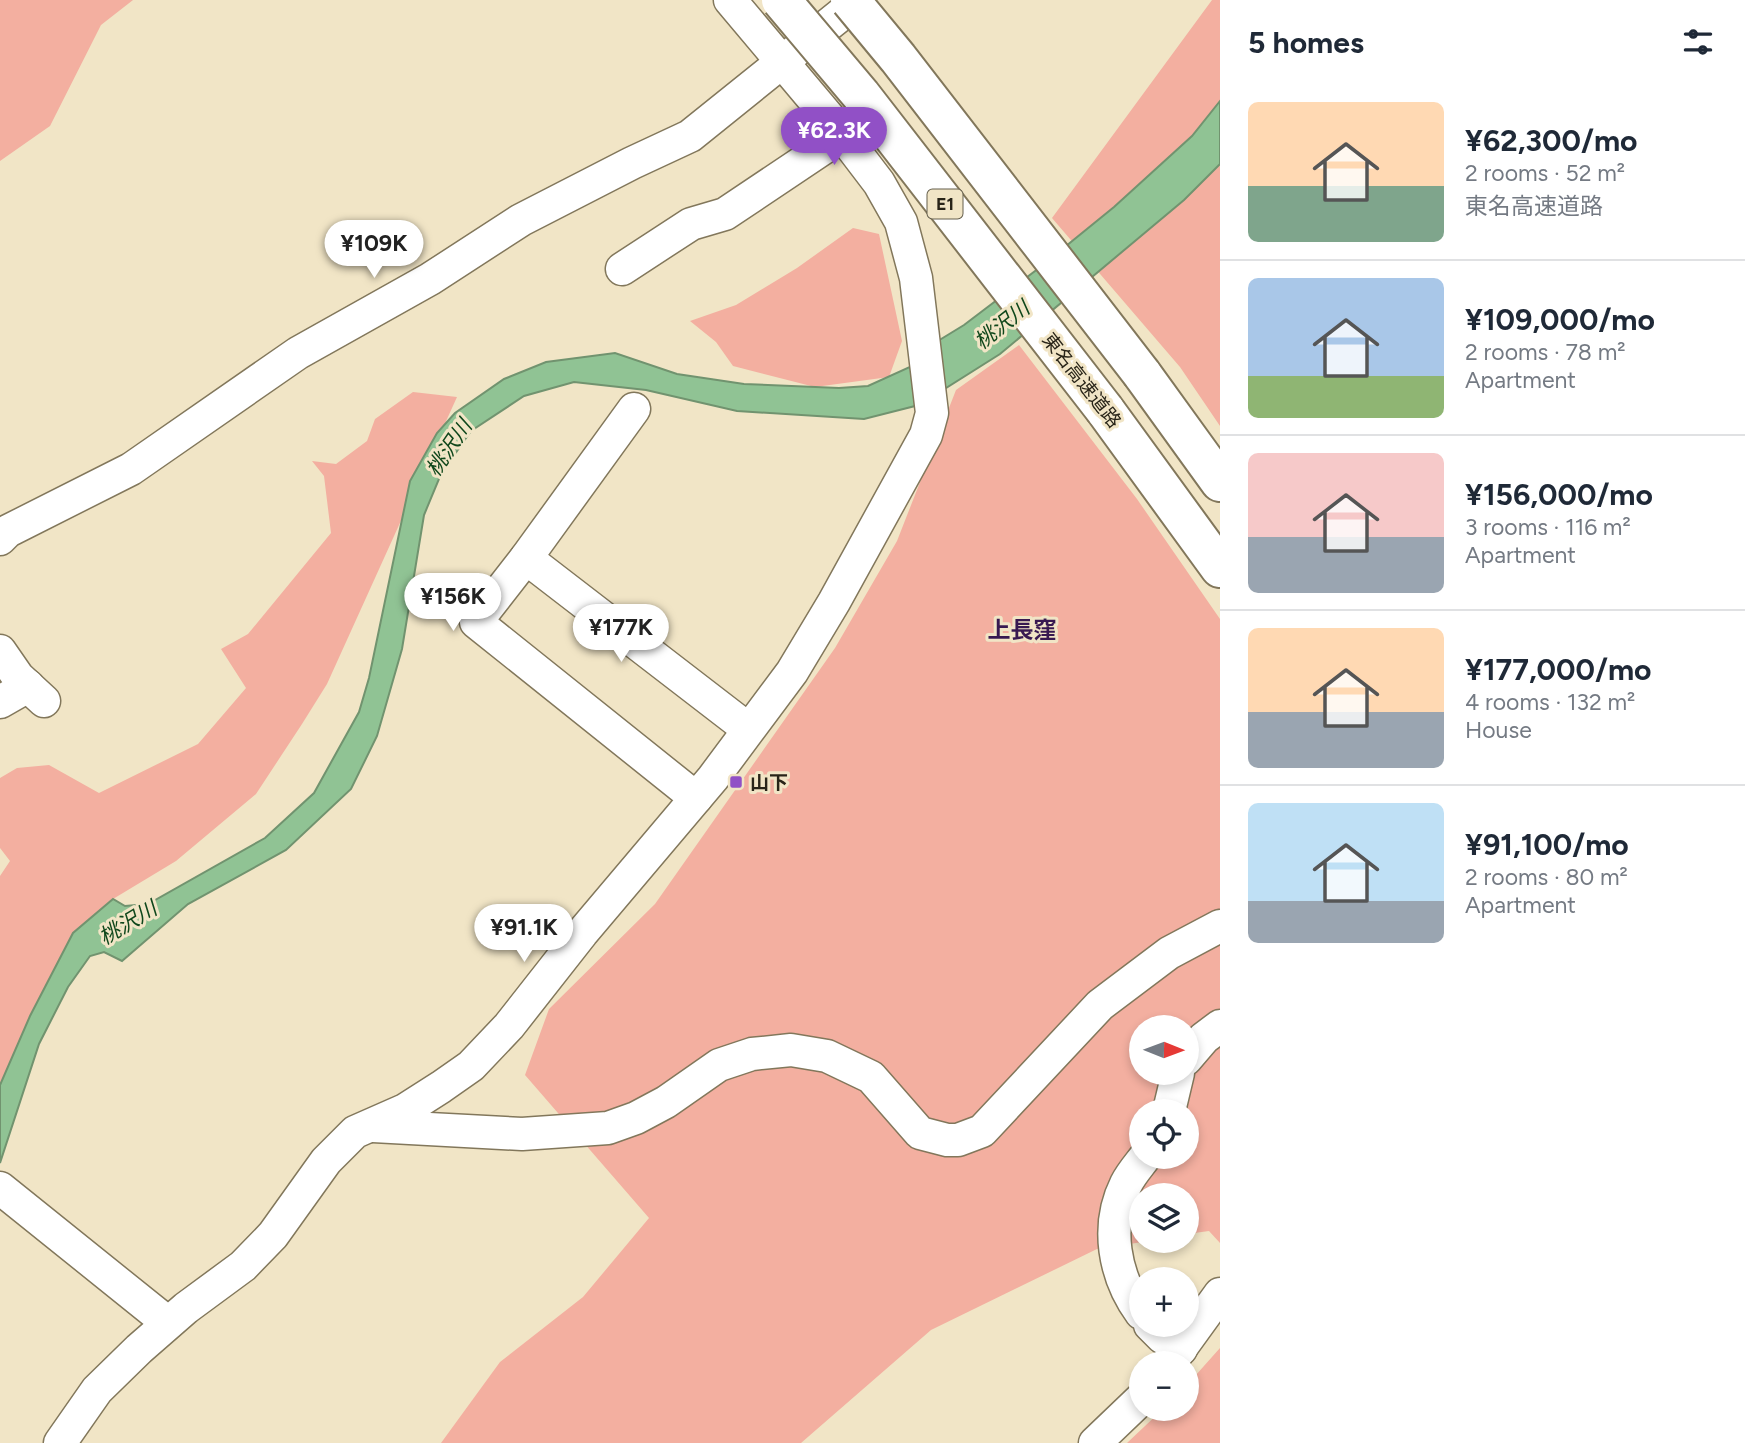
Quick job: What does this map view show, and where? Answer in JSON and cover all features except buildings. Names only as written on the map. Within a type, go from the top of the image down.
[{"type":"highway","name":"東名高速道路","points":[[781,0],[861,95],[1105,410],[1220,568]]},
{"type":"highway","points":[[850,0],[898,58],[1142,374],[1220,482]]},
{"type":"street","points":[[60,1443],[97,1390],[168,1323],[243,1266],[273,1235],[326,1161],[355,1132],[373,1126],[414,1104],[471,1066],[509,1026],[582,933],[696,798],[792,672],[834,602],[926,435],[932,413],[916,278],[901,222],[879,183],[843,135],[730,0]]},
{"type":"street","points":[[0,539],[8,531],[131,469],[298,353],[430,279],[521,220],[690,136],[859,0]]},
{"type":"street","points":[[622,269],[691,224],[726,214],[843,135]]},
{"type":"street","points":[[634,408],[526,558],[476,622],[696,798]]},
{"type":"street","points":[[526,558],[748,729]]},
{"type":"street","points":[[0,651],[36,693],[0,702]]},
{"type":"street","points":[[373,1126],[522,1134],[608,1128],[636,1118],[666,1102],[719,1065],[752,1054],[791,1050],[827,1056],[871,1077],[920,1133],[958,1140],[982,1131],[1100,1005],[1170,953],[1220,926]]},
{"type":"street","points":[[1199,1044],[1220,1026]]},
{"type":"street","points":[[1129,1295],[1118,1267],[1114,1234],[1117,1207],[1127,1182],[1136,1169]]},
{"type":"street","points":[[2,1190],[168,1323]]},
{"type":"street","points":[[1180,1351],[1220,1294]]},
{"type":"street","points":[[1095,1443],[1129,1410]]},
{"type":"shaded area","points":[[0,0],[133,0],[101,25],[50,126],[0,161]]},
{"type":"shaded area","points":[[1212,0],[1220,0],[1220,426],[1180,367],[1052,218]]},
{"type":"shaded area","points":[[853,228],[879,234],[902,341],[889,377],[815,387],[733,366],[716,342],[690,321],[736,305],[797,268]]},
{"type":"shaded area","points":[[1019,345],[1137,499],[1220,619],[1220,1243],[1209,1231],[1199,1232],[1199,1183],[1129,1183],[1129,1244],[1097,1249],[931,1330],[801,1443],[441,1443],[500,1362],[583,1297],[649,1218],[525,1075],[549,1009],[655,904],[835,648],[897,541],[956,390]]},
{"type":"shaded area","points":[[413,392],[457,397],[327,684],[256,794],[176,861],[113,899],[0,1098],[0,876],[10,861],[0,848],[0,778],[17,768],[49,765],[99,793],[198,744],[246,688],[221,649],[248,634],[331,533],[324,476],[312,461],[336,464],[367,441],[375,419]]},
{"type":"shaded area","points":[[1220,1348],[1220,1443],[1127,1443],[1150,1421],[1199,1421],[1199,1372]]},
{"type":"water","name":"桃沢川","points":[[1220,101],[1220,164],[1184,200],[1000,354],[919,405],[864,419],[737,411],[646,390],[574,382],[524,396],[471,431],[441,474],[424,515],[402,649],[377,736],[351,789],[286,850],[188,904],[122,961],[104,952],[90,956],[68,987],[39,1044],[0,1163],[0,1085],[30,1016],[73,933],[113,899],[125,906],[148,904],[265,838],[314,793],[359,712],[369,678],[410,481],[437,433],[455,413],[504,379],[546,362],[615,353],[677,374],[744,384],[839,388],[868,386],[910,367],[933,344],[964,325],[1039,268],[1114,207],[1192,136]]},
{"type":"place","name":"山下","points":[[736,782]]},
{"type":"district","name":"上長窪","points":[[1022,630]]}]
